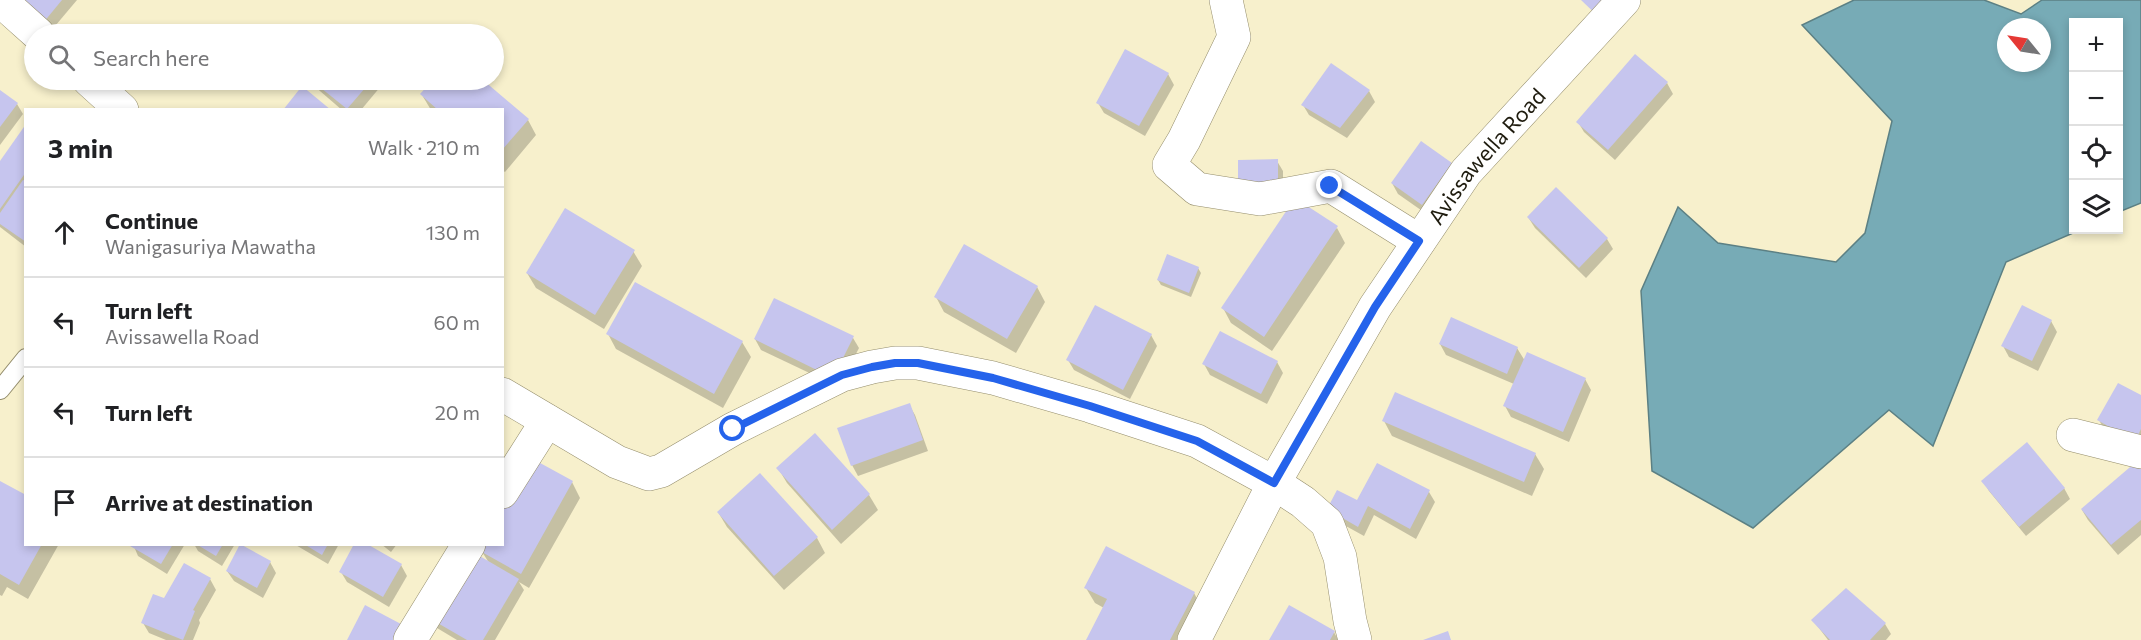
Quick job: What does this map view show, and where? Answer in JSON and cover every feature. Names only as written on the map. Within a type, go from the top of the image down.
[{"type":"street","points":[[0,0],[27,24]]},
{"type":"street","points":[[1226,0],[1234,37],[1184,140],[1169,165],[1197,189],[1260,199],[1330,186],[1419,241]]},
{"type":"street","name":"Avissawella Road","points":[[1194,640],[1274,483],[1375,307],[1419,241],[1466,172],[1624,0]]},
{"type":"street","points":[[99,90],[120,108]]},
{"type":"street","points":[[504,395],[617,462],[649,474],[661,471],[733,429],[842,375],[895,363],[918,363],[993,378],[1090,406],[1197,441],[1274,483],[1303,502],[1327,524],[1341,558],[1355,640]]},
{"type":"street","points":[[504,489],[547,421]]},
{"type":"street","points":[[2073,435],[2141,452]]},
{"type":"street","points":[[410,640],[469,546]]},
{"type":"lane","points":[[0,390],[24,360]]},
{"type":"water","points":[[1854,0],[1984,0],[2021,14],[2042,0],[2141,0],[2141,203],[2123,210],[2123,18],[2069,18],[2071,234],[2006,262],[1933,446],[1889,410],[1753,528],[1652,471],[1641,291],[1678,207],[1718,243],[1836,262],[1865,233],[1892,121],[1802,25]]},
{"type":"building","points":[[17,0],[62,0],[43,23]]},
{"type":"building","points":[[1581,0],[1618,0],[1603,21]]},
{"type":"building","points":[[1125,49],[1169,73],[1139,126],[1096,103]]},
{"type":"building","points":[[1635,54],[1668,82],[1608,150],[1576,122]]},
{"type":"building","points":[[1331,63],[1370,90],[1340,128],[1301,105]]},
{"type":"building","points":[[0,90],[18,103],[0,127]]},
{"type":"building","points":[[299,90],[307,90],[329,108],[285,108]]},
{"type":"building","points":[[323,90],[363,90],[346,108]]},
{"type":"building","points":[[424,90],[495,90],[529,119],[504,148],[504,108],[436,108],[420,94]]},
{"type":"building","points":[[24,127],[24,175],[0,209],[0,161]]},
{"type":"building","points":[[1421,141],[1452,163],[1422,205],[1391,183]]},
{"type":"building","points":[[1278,159],[1278,190],[1238,190],[1238,160]]},
{"type":"building","points":[[24,180],[24,241],[0,224],[0,213]]},
{"type":"building","points":[[1556,187],[1608,238],[1579,268],[1527,217]]},
{"type":"building","points":[[1295,198],[1338,226],[1264,337],[1221,308]]},
{"type":"building","points":[[565,208],[635,250],[595,315],[526,273]]},
{"type":"building","points":[[964,244],[1038,286],[1007,339],[934,297]]},
{"type":"building","points":[[1167,254],[1199,267],[1189,293],[1157,280]]},
{"type":"building","points":[[635,282],[743,341],[714,394],[606,334]]},
{"type":"building","points":[[774,298],[854,336],[833,378],[754,339]]},
{"type":"building","points":[[1095,305],[1152,334],[1123,390],[1066,360]]},
{"type":"building","points":[[2022,305],[2052,320],[2032,361],[2001,346]]},
{"type":"building","points":[[1451,317],[1518,347],[1507,374],[1439,344]]},
{"type":"building","points":[[1220,331],[1278,361],[1261,394],[1202,364]]},
{"type":"building","points":[[1527,352],[1586,378],[1563,432],[1503,406]]},
{"type":"building","points":[[2118,383],[2141,395],[2141,429],[2135,441],[2097,420]]},
{"type":"building","points":[[1395,392],[1536,453],[1524,482],[1382,421]]},
{"type":"building","points":[[910,403],[923,440],[851,466],[837,428]]},
{"type":"building","points":[[815,433],[870,494],[832,530],[776,468]]},
{"type":"building","points":[[2027,442],[2065,488],[2019,527],[1981,481]]},
{"type":"building","points":[[531,458],[573,481],[521,574],[480,551],[482,546],[504,546],[504,506]]},
{"type":"building","points":[[2136,462],[2141,469],[2141,520],[2111,545],[2081,509]]},
{"type":"building","points":[[1377,463],[1430,490],[1410,529],[1368,506],[1358,527],[1327,509],[1337,490],[1357,500]]},
{"type":"building","points":[[760,473],[818,537],[774,576],[717,512]]},
{"type":"building","points":[[0,481],[24,494],[24,546],[41,546],[19,585],[0,574]]},
{"type":"building","points":[[130,546],[172,546],[161,564]]},
{"type":"building","points":[[199,546],[222,546],[216,556]]},
{"type":"building","points":[[239,546],[244,546],[271,561],[257,588],[226,571]]},
{"type":"building","points":[[307,546],[327,546],[322,555]]},
{"type":"building","points":[[353,546],[370,546],[402,564],[383,597],[339,572]]},
{"type":"building","points":[[1106,546],[1195,592],[1170,640],[1086,640],[1107,599],[1084,588]]},
{"type":"building","points":[[478,555],[519,579],[483,640],[467,640],[429,618]]},
{"type":"building","points":[[184,563],[211,578],[193,610],[195,611],[183,640],[141,623],[153,594],[164,598]]},
{"type":"building","points":[[1846,588],[1886,623],[1870,640],[1830,640],[1811,620]]},
{"type":"building","points":[[365,605],[401,624],[393,640],[347,640]]},
{"type":"building","points":[[1289,605],[1335,631],[1330,640],[1269,640]]},
{"type":"building","points":[[1448,631],[1451,640],[1423,640]]},
{"type":"route","points":[[733,429],[842,375],[895,363],[918,363],[993,378],[1090,406],[1197,441],[1274,483],[1375,307],[1419,241],[1330,186]]}]
